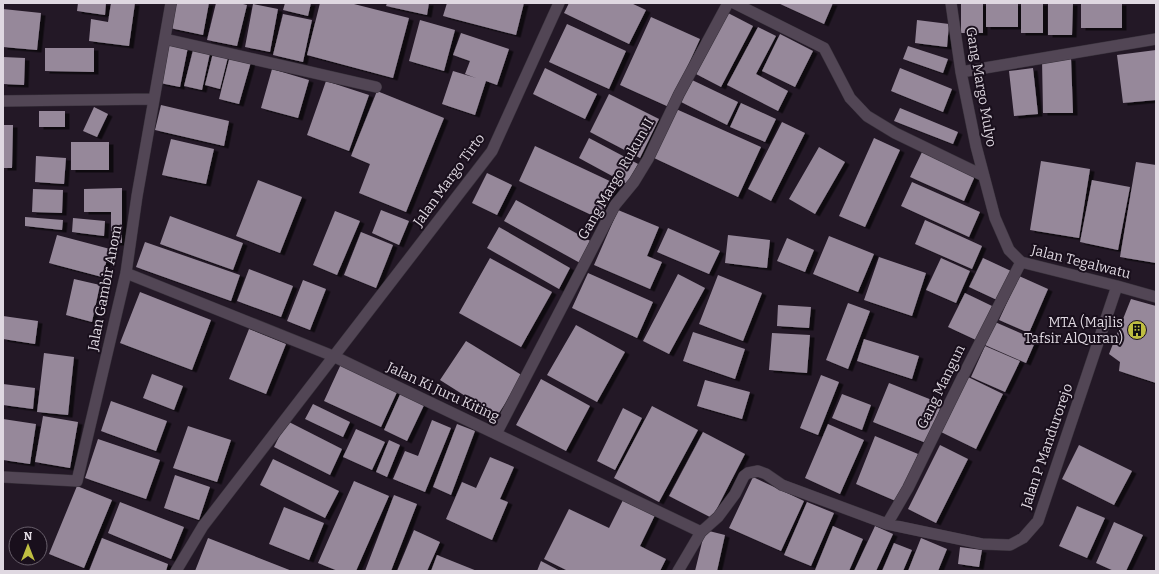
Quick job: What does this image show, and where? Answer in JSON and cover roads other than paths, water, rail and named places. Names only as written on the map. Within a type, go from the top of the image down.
[{"type":"street","name":"Jalan Gambir Anom","points":[[3,477],[76,481],[126,274],[137,196],[171,3]]},
{"type":"street","name":"Jalan Margo Tirto","points":[[176,571],[203,526],[492,151],[559,3]]},
{"type":"street","name":"Gang Margo Rukun II","points":[[496,434],[615,205],[634,182],[648,159],[679,94],[728,3]]},
{"type":"street","points":[[734,3],[824,48],[850,98],[867,116],[895,133],[984,176]]},
{"type":"street","name":"Gang Margo Mulyo","points":[[951,3],[961,72],[976,146],[984,176]]},
{"type":"street","points":[[961,72],[1156,38]]},
{"type":"street","points":[[165,39],[376,87]]},
{"type":"street","points":[[3,100],[154,99]]},
{"type":"street","name":"Jalan Tegalwatu","points":[[984,176],[995,218],[1009,250],[1021,262],[1156,297]]},
{"type":"street","name":"Gang Mangun","points":[[887,524],[908,488],[1021,262]]},
{"type":"street","name":"Jalan Ki Juru Kiting","points":[[126,274],[333,356],[701,532]]},
{"type":"street","name":"Jalan P Mandurorejo","points":[[701,532],[718,517],[735,494],[744,476],[748,473],[758,471],[766,474],[782,485],[887,524],[982,544],[1010,545],[1023,538],[1038,521],[1117,286]]},
{"type":"street","points":[[678,571],[701,532]]},
{"type":"place","name":"MTA (Majlis Tafsir AlQuran)","points":[[1137,330]]}]
